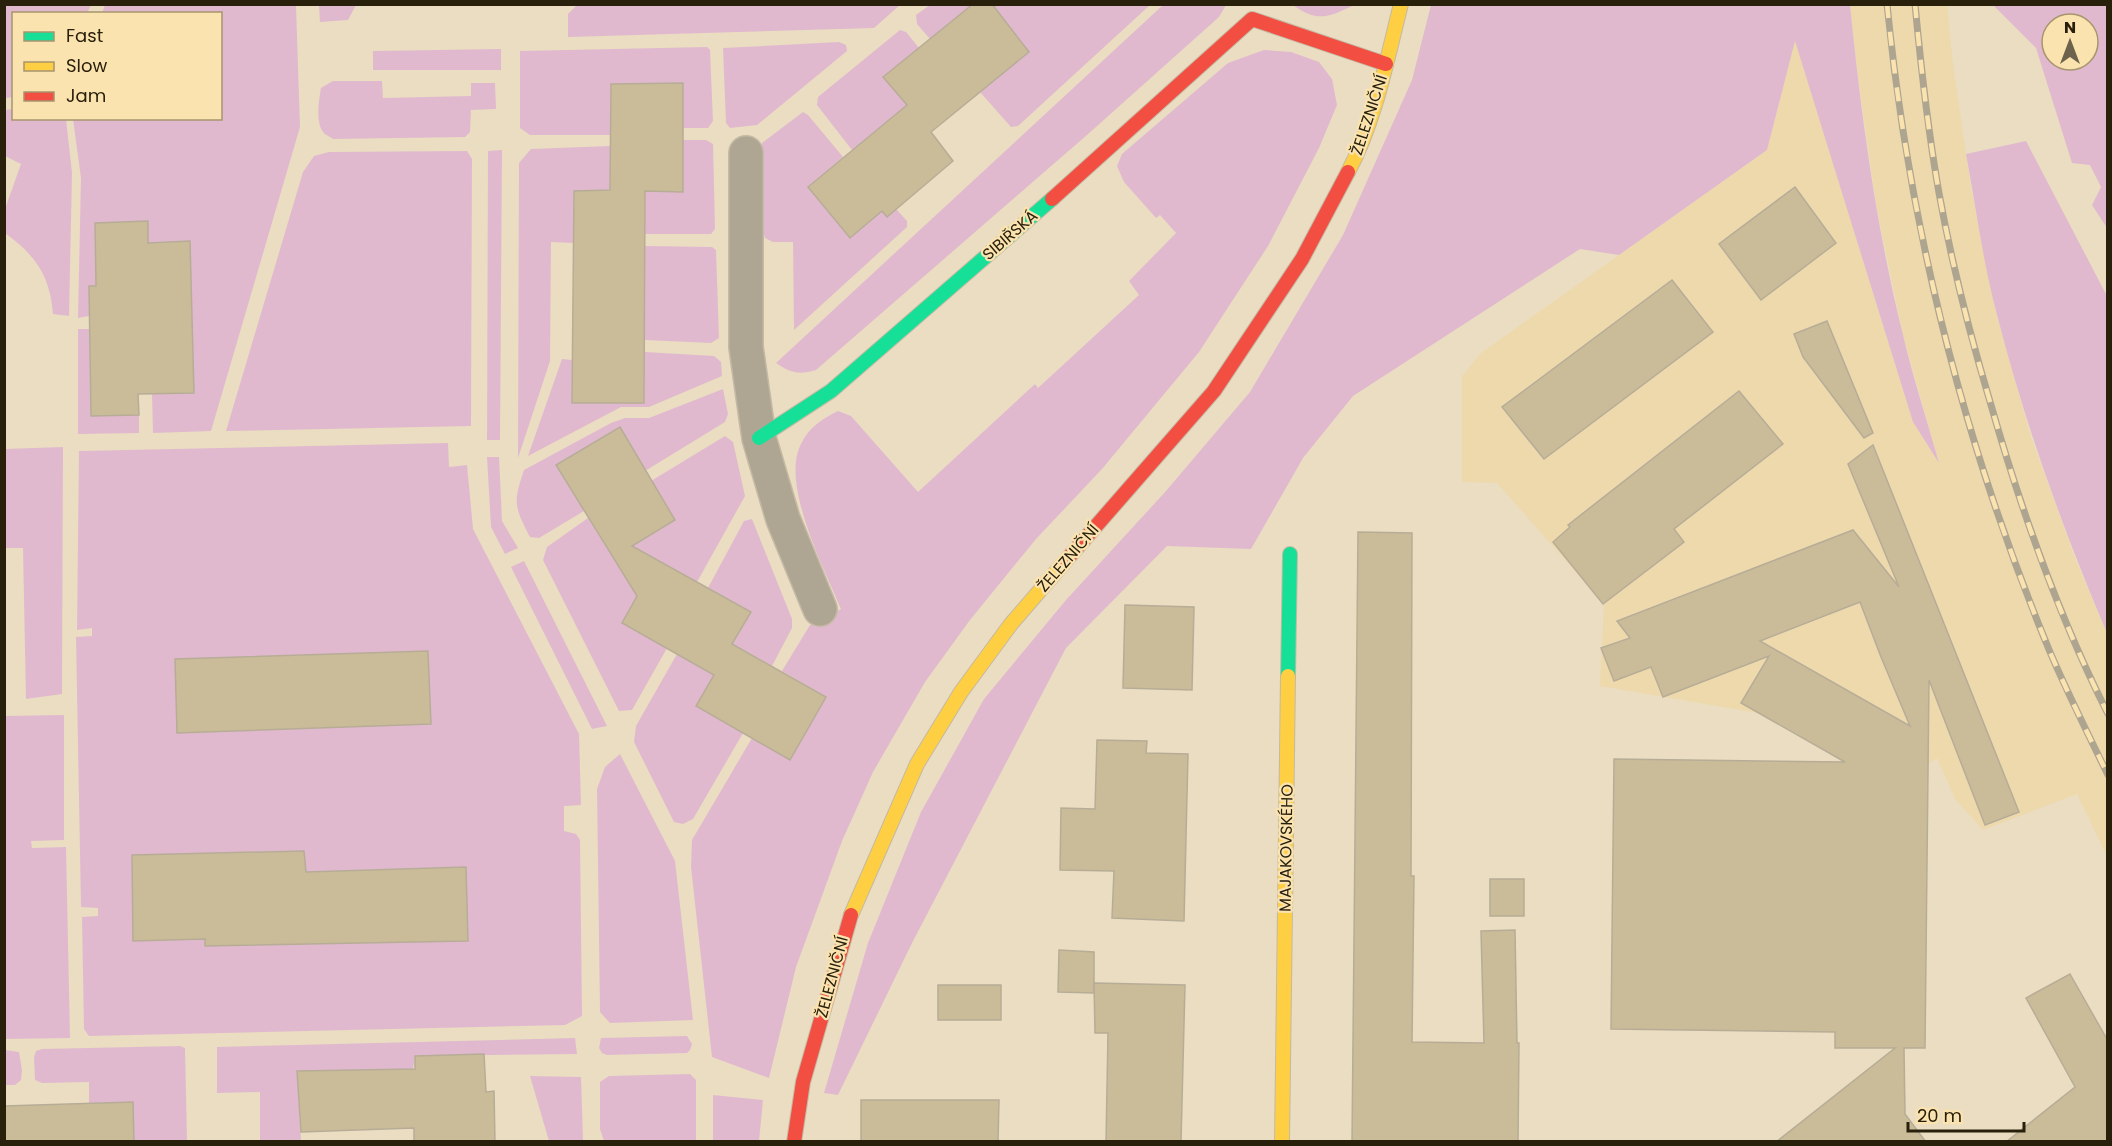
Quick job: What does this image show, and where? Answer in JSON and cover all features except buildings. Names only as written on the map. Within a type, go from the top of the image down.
[{"type":"street","name":"ŽELEZNIČNÍ","points":[[794,1142],[803,1082],[846,923],[917,764],[961,692],[1011,624],[1214,391],[1302,259],[1360,150],[1401,4]]},
{"type":"street","name":"SIBIŘSKÁ","points":[[759,438],[831,391],[1094,163],[1253,12],[1386,64]]},
{"type":"street","points":[[746,153],[746,347],[759,438],[783,519],[820,609]]},
{"type":"street","name":"MAJAKOVSKÉHO","points":[[1282,1142],[1290,554]]},
{"type":"shaded area","points":[[5,4],[91,5],[88,12],[12,12],[12,97],[5,98]]},
{"type":"shaded area","points":[[319,4],[356,5],[348,20],[320,22]]},
{"type":"shaded area","points":[[578,4],[900,5],[874,28],[568,37],[568,14]]},
{"type":"shaded area","points":[[105,5],[296,5],[300,127],[211,431],[153,433],[152,394],[194,392],[190,242],[148,243],[148,221],[95,223],[96,286],[89,286],[89,316],[78,318],[81,178],[73,120],[222,120],[222,12],[102,12]]},
{"type":"shaded area","points":[[930,5],[973,5],[930,39],[917,24],[916,15]]},
{"type":"shaded area","points":[[992,5],[1150,5],[1018,126],[1011,127],[980,92],[1029,52]]},
{"type":"shaded area","points":[[1163,5],[1226,5],[1219,17],[1087,135],[816,370],[795,372],[776,363]]},
{"type":"shaded area","points":[[1293,5],[1354,5],[1337,13],[1317,16]]},
{"type":"shaded area","points":[[1431,5],[1850,5],[1864,129],[1877,212],[1907,351],[1939,463],[1913,422],[1795,41],[1767,150],[1619,255],[1580,249],[1353,396],[1303,458],[1251,549],[1167,546],[1066,648],[912,943],[838,1095],[824,1093],[868,943],[921,812],[984,699],[1066,600],[1166,491],[1250,392],[1343,235],[1412,80]]},
{"type":"shaded area","points":[[1850,5],[1947,5],[1953,65],[1971,188],[1996,313],[2030,434],[2076,561],[2107,633],[2107,856],[2077,794],[1983,830],[1955,799],[1937,758],[1928,764],[1789,713],[1758,713],[1600,686],[1604,604],[1497,483],[1462,482],[1462,376],[1481,353],[1767,150],[1795,40],[1913,422],[1938,460],[1903,335],[1876,204]]},
{"type":"shaded area","points":[[1993,5],[2107,5],[2107,228],[2092,205],[2101,187],[2090,165],[2072,163],[2044,72],[2100,72],[2100,12],[2040,12],[2040,61],[2036,48]]},
{"type":"shaded area","points":[[900,30],[906,32],[919,48],[908,106],[852,150],[817,105],[818,97]]},
{"type":"shaded area","points":[[839,42],[846,45],[847,51],[757,125],[730,128],[726,123],[723,48]]},
{"type":"shaded area","points":[[707,47],[710,50],[713,121],[708,128],[683,128],[682,83],[611,84],[610,135],[530,135],[520,128],[520,51]]},
{"type":"shaded area","points":[[501,49],[501,70],[373,70],[373,51]]},
{"type":"shaded area","points":[[1264,50],[1291,52],[1319,62],[1332,79],[1337,105],[1319,148],[1268,246],[1199,352],[1102,469],[1036,539],[970,620],[925,682],[873,772],[842,841],[796,967],[769,1078],[712,1057],[691,867],[692,840],[752,738],[790,760],[826,697],[782,671],[810,625],[841,609],[807,527],[800,504],[796,481],[796,461],[804,438],[816,424],[838,411],[851,416],[918,492],[1035,384],[1038,388],[1139,295],[1129,281],[1176,233],[1160,215],[1156,218],[1124,182],[1117,166],[1122,154],[1228,63]]},
{"type":"shaded area","points":[[333,81],[382,81],[383,98],[471,96],[471,83],[495,83],[496,109],[471,110],[470,132],[465,137],[333,139],[324,134],[321,129],[318,111],[321,88]]},
{"type":"shaded area","points":[[12,109],[12,120],[66,120],[72,173],[69,316],[53,314],[48,288],[39,267],[25,249],[5,233],[5,209],[21,164],[5,156],[5,110]]},
{"type":"shaded area","points":[[803,112],[843,157],[808,187],[850,237],[882,211],[887,216],[896,209],[907,221],[907,227],[794,330],[793,242],[773,242],[765,238],[762,228],[762,143]]},
{"type":"shaded area","points":[[683,140],[706,140],[713,144],[715,229],[711,234],[645,234],[645,192],[683,192]]},
{"type":"shaded area","points":[[2026,141],[2107,296],[2107,633],[2060,516],[2008,356],[1992,295],[1966,154]]},
{"type":"shaded area","points":[[610,146],[610,190],[574,191],[573,243],[551,242],[550,361],[518,458],[519,163],[531,149]]},
{"type":"shaded area","points":[[502,150],[500,440],[487,440],[488,151]]},
{"type":"shaded area","points":[[467,151],[472,159],[471,426],[226,431],[303,172],[314,156],[329,152]]},
{"type":"shaded area","points":[[645,246],[712,247],[716,250],[719,338],[711,343],[645,340]]},
{"type":"shaded area","points":[[78,329],[90,329],[91,416],[139,415],[139,433],[78,434]]},
{"type":"shaded area","points":[[645,352],[714,356],[721,362],[722,376],[649,407],[621,407],[528,456],[562,359],[572,360],[572,403],[644,403]]},
{"type":"shaded area","points":[[723,389],[728,414],[725,422],[645,471],[556,465],[584,511],[539,538],[530,537],[517,504],[518,490],[524,470],[611,423],[625,418],[649,418]]},
{"type":"shaded area","points":[[725,436],[733,442],[745,496],[697,582],[657,560],[622,623],[667,648],[632,710],[619,711],[543,560],[547,547],[588,518],[613,558],[674,521],[651,481]]},
{"type":"shaded area","points":[[448,443],[449,467],[467,465],[473,529],[579,734],[581,805],[564,806],[564,831],[576,834],[580,840],[582,1016],[565,1025],[89,1036],[84,1029],[82,917],[98,916],[98,908],[81,907],[76,637],[92,636],[92,628],[77,630],[79,451]]},
{"type":"shaded area","points":[[63,447],[62,694],[26,699],[23,548],[5,548],[5,449]]},
{"type":"shaded area","points":[[487,457],[499,457],[502,521],[518,548],[505,554],[491,527]]},
{"type":"shaded area","points":[[752,519],[792,619],[792,628],[772,666],[733,644],[751,612],[708,588],[744,521]]},
{"type":"shaded area","points":[[524,561],[607,726],[592,729],[511,567]]},
{"type":"shaded area","points":[[677,654],[714,675],[696,706],[743,733],[693,819],[683,824],[674,822],[634,742],[636,726]]},
{"type":"shaded area","points":[[64,715],[64,840],[31,841],[32,848],[66,847],[70,1038],[5,1039],[5,716]]},
{"type":"shaded area","points":[[620,754],[675,861],[693,1020],[610,1023],[600,1012],[597,789],[605,767]]},
{"type":"shaded area","points":[[687,1036],[692,1044],[687,1053],[607,1055],[599,1048],[601,1038]]},
{"type":"shaded area","points":[[575,1038],[577,1054],[415,1056],[413,1069],[297,1071],[301,1141],[260,1142],[260,1092],[217,1093],[217,1047]]},
{"type":"shaded area","points":[[180,1046],[185,1048],[187,1141],[134,1141],[89,1104],[89,1082],[42,1083],[35,1080],[34,1057],[36,1051],[42,1049]]},
{"type":"shaded area","points":[[5,1050],[19,1052],[21,1080],[15,1085],[5,1085]]},
{"type":"shaded area","points":[[690,1074],[696,1080],[696,1141],[604,1141],[600,1129],[600,1082],[609,1076]]},
{"type":"shaded area","points":[[530,1076],[581,1077],[583,1141],[549,1141]]},
{"type":"shaded area","points":[[713,1095],[763,1100],[759,1141],[713,1141]]},
{"type":"railway","points":[[1887,4],[1910,171],[1944,334],[1966,415],[2019,574],[2057,668],[2108,775]]},
{"type":"railway","points":[[1915,4],[1925,99],[1939,193],[1976,352],[2015,484],[2042,562],[2073,639],[2108,714]]},
{"type":"traffic: fast","points":[[759,438],[831,391],[1052,199]]},
{"type":"traffic: fast","points":[[1288,676],[1290,554]]},
{"type":"traffic: slow","points":[[1348,172],[1373,111],[1401,4]]},
{"type":"traffic: slow","points":[[851,915],[917,764],[961,692],[1011,624],[1062,565]]},
{"type":"traffic: slow","points":[[1282,1142],[1288,676]]},
{"type":"traffic: jam","points":[[1052,199],[1252,19],[1386,64]]},
{"type":"traffic: jam","points":[[1062,565],[1214,391],[1302,259],[1348,172]]},
{"type":"traffic: jam","points":[[794,1142],[803,1082],[851,915]]}]
